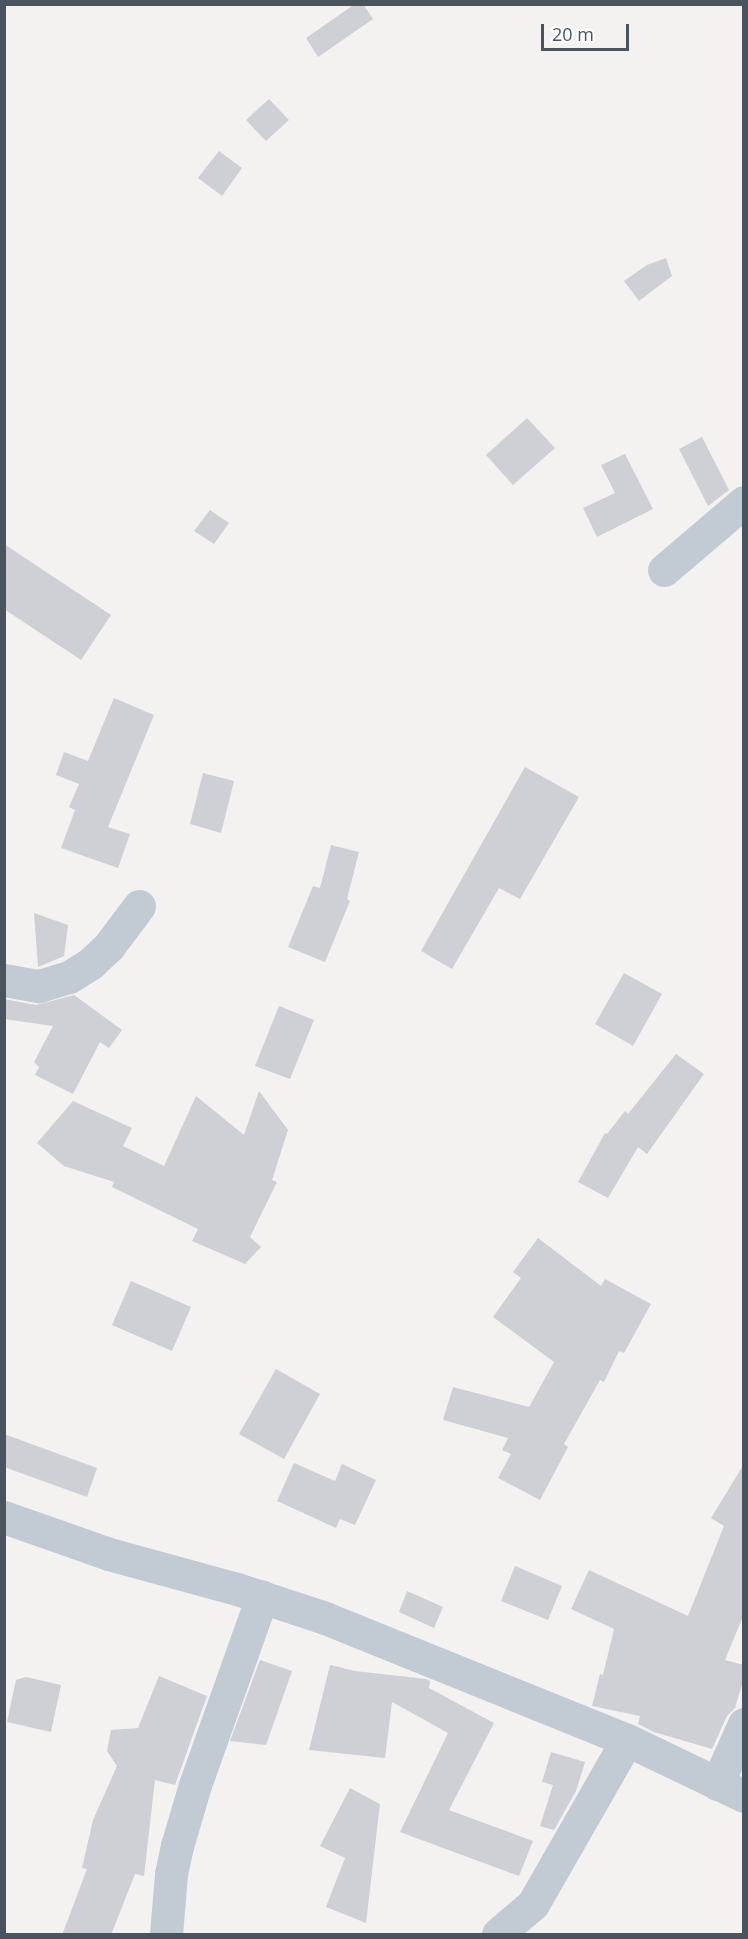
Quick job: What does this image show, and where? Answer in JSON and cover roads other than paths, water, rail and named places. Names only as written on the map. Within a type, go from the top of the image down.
[{"type":"street","points":[[664,570],[744,502]]},
{"type":"street","points":[[4,980],[39,986],[69,977],[91,963],[109,946],[139,906]]},
{"type":"street","points":[[4,1517],[109,1554],[262,1597],[325,1618],[627,1740],[730,1790],[744,1724]]},
{"type":"street","points":[[166,1935],[171,1874],[180,1836],[195,1785],[262,1597]]},
{"type":"street","points":[[498,1935],[533,1904],[627,1740]]}]
